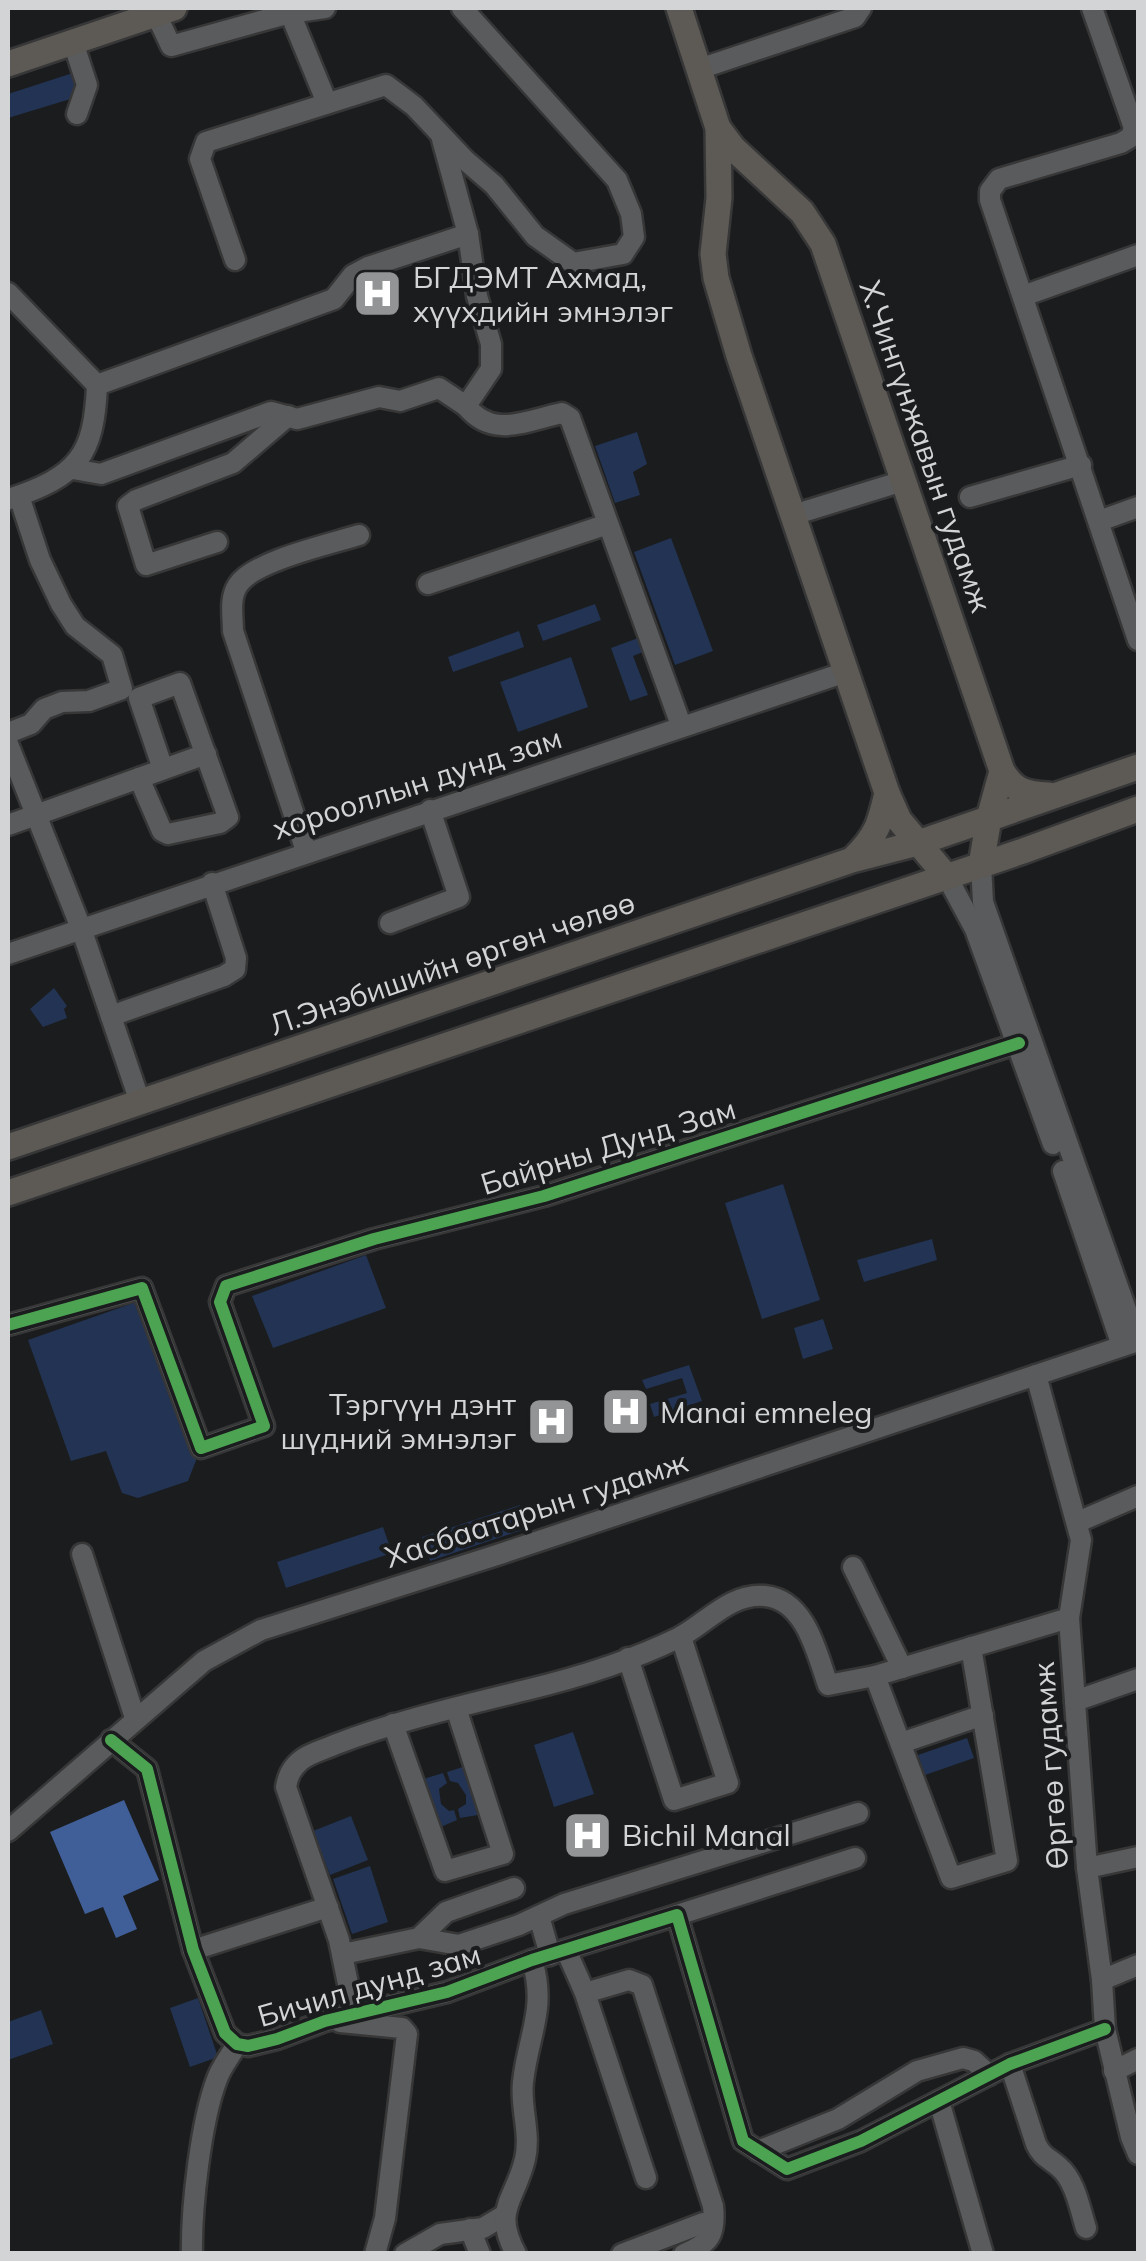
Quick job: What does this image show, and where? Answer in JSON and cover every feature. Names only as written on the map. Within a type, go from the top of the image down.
[{"type":"main road","name":"Х.Чингүнжавын гудамж","points":[[679,8],[718,128],[719,198],[713,254],[716,278],[887,793],[899,820],[948,877]]},
{"type":"main road","points":[[8,64],[165,11]]},
{"type":"main road","name":"Х.Чингүнжавын гудамж","points":[[718,128],[733,148],[802,212],[824,244],[1002,771]]},
{"type":"main road","name":"Л.Энэбишийн өргөн чөлөө","points":[[8,1147],[852,860],[918,843],[1138,767]]},
{"type":"main road","points":[[1002,771],[1010,785],[1025,794],[1055,796]]},
{"type":"main road","points":[[981,865],[1002,771]]},
{"type":"main road","points":[[852,860],[872,842],[887,793]]},
{"type":"main road","points":[[8,1193],[948,877],[1138,809]]},
{"type":"main road","points":[[440,1002],[456,1017],[457,1027],[446,1044]]},
{"type":"street","points":[[165,11],[171,46],[290,13],[324,8]]},
{"type":"street","points":[[235,260],[200,159],[206,142],[386,84],[494,185],[536,236],[573,263],[623,254],[634,237],[631,214],[617,180],[462,8]]},
{"type":"street","points":[[699,69],[855,17],[861,8]]},
{"type":"street","points":[[1092,8],[1132,100],[1131,137],[999,180],[990,191],[990,200],[1100,520],[1133,604],[1138,640]]},
{"type":"street","points":[[290,13],[327,103]]},
{"type":"street","points":[[73,42],[87,85],[77,114]]},
{"type":"street","points":[[440,132],[468,234],[477,296],[491,344],[491,368],[466,406]]},
{"type":"street","points":[[97,385],[334,299],[353,275],[468,234]]},
{"type":"street","points":[[1023,296],[1138,255]]},
{"type":"street","points":[[8,293],[97,385],[95,423],[73,469]]},
{"type":"street","points":[[8,733],[30,724],[44,709],[62,702],[89,702],[122,688],[112,655],[74,626],[61,604],[13,498],[73,469],[100,474],[271,412],[297,419],[379,397],[400,401],[439,388],[466,406],[478,420],[494,426],[567,414],[681,725]]},
{"type":"street","points":[[218,542],[146,565],[128,506],[233,463],[288,416]]},
{"type":"street","points":[[970,498],[1081,465]]},
{"type":"street","points":[[793,516],[902,481]]},
{"type":"street","points":[[1100,520],[1138,508]]},
{"type":"street","points":[[428,584],[608,524]]},
{"type":"street","points":[[306,852],[233,632],[233,600],[238,584],[261,568],[359,535]]},
{"type":"street","name":"хорооллын дунд зам","points":[[8,954],[846,672]]},
{"type":"street","points":[[139,778],[162,831],[168,834],[220,823],[228,817],[180,683],[138,698],[163,770]]},
{"type":"street","points":[[8,744],[81,928],[140,1102]]},
{"type":"street","points":[[8,825],[206,754]]},
{"type":"street","points":[[390,923],[460,896],[430,810]]},
{"type":"street","points":[[981,865],[982,902],[1132,1343]]},
{"type":"street","points":[[948,877],[970,918],[1132,1343]]},
{"type":"street","points":[[111,1016],[235,969],[236,958],[212,883]]},
{"type":"street","name":"Байрны Дунд Зам","points":[[8,1325],[142,1288],[201,1448],[264,1426],[220,1302],[226,1286],[374,1239],[544,1196],[1019,1043]]},
{"type":"street","name":"Хасбаатарын гудамж","points":[[8,1832],[204,1662],[261,1630],[497,1556],[1132,1343]]},
{"type":"street","name":"Өргөө гудамж","points":[[1036,1375],[1078,1522],[1080,1563],[1069,1618],[1086,1868],[1105,2029],[1138,2154]]},
{"type":"street","points":[[1078,1522],[1138,1496]]},
{"type":"street","points":[[82,1554],[135,1718]]},
{"type":"street","points":[[854,1566],[902,1668]]},
{"type":"street","name":"Бичил дунд зам","points":[[354,2013],[328,1907],[286,1787],[289,1774],[302,1758],[394,1724],[545,1686],[628,1658],[681,1637],[708,1616],[741,1599],[767,1596],[787,1605],[807,1627],[828,1685],[876,1676],[1069,1618]]},
{"type":"street","points":[[628,1658],[674,1800],[728,1784],[681,1637]]},
{"type":"street","points":[[876,1676],[951,1878],[1007,1861],[971,1647]]},
{"type":"street","points":[[1075,1700],[1138,1680]]},
{"type":"street","points":[[394,1724],[445,1871],[503,1854],[456,1708]]},
{"type":"street","points":[[901,1744],[983,1715]]},
{"type":"street","name":"Бичил дунд зам","points":[[111,1740],[146,1769],[194,1950],[225,2032],[237,2044],[248,2046],[325,2020],[446,1992],[549,1955],[855,1858]]},
{"type":"street","points":[[342,1954],[419,1938],[459,1944],[564,1904],[858,1813]]},
{"type":"street","points":[[1086,1868],[1138,1857]]},
{"type":"street","points":[[419,1938],[446,1912],[514,1888]]},
{"type":"street","points":[[194,1950],[328,1907]]},
{"type":"street","points":[[677,1915],[742,2142],[787,2169],[861,2141],[1010,2064],[1105,2029]]},
{"type":"street","points":[[516,2254],[503,2216],[526,2158],[522,2083],[549,1955],[540,1916]]},
{"type":"street","points":[[549,1955],[585,1993],[646,2178]]},
{"type":"street","points":[[1102,1980],[1138,1965]]},
{"type":"street","points":[[585,1993],[629,1980],[642,1985],[712,2206],[714,2220],[709,2242],[684,2254]]},
{"type":"street","points":[[325,2020],[402,2028],[408,2034],[385,2218],[375,2254]]},
{"type":"street","points":[[192,2254],[192,2222],[217,2078],[237,2044]]},
{"type":"street","points":[[758,2151],[838,2120],[917,2071],[963,2058],[974,2061],[989,2074]]},
{"type":"street","points":[[1114,2070],[1138,2060]]},
{"type":"street","points":[[1010,2064],[1036,2144],[1041,2154],[1060,2167],[1086,2228]]},
{"type":"street","points":[[939,2101],[982,2254]]},
{"type":"street","points":[[405,2254],[440,2234],[483,2228],[503,2216]]},
{"type":"street","points":[[622,2254],[703,2224]]},
{"type":"street","points":[[470,2229],[480,2254]]},
{"type":"shaded area","points":[[76,72],[81,89],[77,97],[8,118],[8,94]]},
{"type":"shaded area","points":[[637,432],[647,464],[633,472],[640,495],[615,503],[595,446]]},
{"type":"shaded area","points":[[671,538],[713,651],[675,665],[634,552]]},
{"type":"shaded area","points":[[595,604],[601,620],[543,641],[537,625]]},
{"type":"shaded area","points":[[519,631],[524,647],[453,672],[448,657]]},
{"type":"shaded area","points":[[638,638],[643,652],[633,656],[648,695],[630,701],[611,648]]},
{"type":"shaded area","points":[[571,657],[588,707],[518,732],[500,682]]},
{"type":"shaded area","points":[[54,988],[67,1006],[67,1018],[43,1027],[30,1009]]},
{"type":"shaded area","points":[[783,1184],[820,1300],[762,1319],[725,1203]]},
{"type":"shaded area","points":[[932,1239],[937,1260],[864,1282],[857,1260]]},
{"type":"shaded area","points":[[366,1255],[386,1308],[273,1348],[252,1296]]},
{"type":"shaded area","points":[[139,1301],[197,1458],[188,1481],[138,1498],[122,1493],[106,1451],[71,1461],[28,1340]]},
{"type":"shaded area","points":[[823,1319],[833,1349],[803,1359],[794,1328]]},
{"type":"shaded area","points":[[689,1365],[702,1401],[654,1417],[650,1404],[687,1393],[682,1378],[646,1389],[642,1380]]},
{"type":"shaded area","points":[[520,1505],[528,1528],[430,1561],[422,1537]]},
{"type":"shaded area","points":[[383,1527],[392,1553],[286,1588],[277,1562]]},
{"type":"shaded area","points":[[573,1732],[594,1794],[554,1807],[534,1745]]},
{"type":"shaded area","points":[[967,1738],[974,1758],[925,1775],[918,1755]]},
{"type":"shaded area","points":[[469,1765],[484,1814],[460,1818],[458,1809],[466,1804],[466,1795],[458,1783],[450,1781],[447,1772]]},
{"type":"shaded area","points":[[443,1773],[447,1783],[439,1789],[441,1804],[449,1811],[454,1810],[457,1820],[436,1829],[420,1780]]},
{"type":"shaded area","points":[[124,1800],[159,1880],[123,1896],[137,1929],[116,1938],[103,1907],[85,1914],[50,1832]]},
{"type":"shaded area","points":[[351,1816],[368,1860],[330,1875],[313,1831]]},
{"type":"shaded area","points":[[370,1866],[388,1922],[352,1934],[333,1879]]},
{"type":"shaded area","points":[[198,1998],[218,2057],[190,2067],[170,2008]]},
{"type":"shaded area","points":[[41,2010],[53,2044],[8,2060],[8,2022]]},
{"type":"cycle path","points":[[8,1325],[142,1288],[201,1448],[264,1426],[220,1302],[226,1286],[374,1239],[544,1196],[1019,1043]]},
{"type":"cycle path","points":[[111,1740],[147,1769],[193,1950],[225,2033],[237,2044],[248,2046],[277,2039],[325,2021],[447,1992],[532,1960],[677,1915],[743,2141],[787,2169],[861,2141],[1010,2064],[1105,2029]]},
{"type":"place","name":"БГДЭМТ Ахмад, хүүхдийн эмнэлэг","points":[[378,294]]},
{"type":"place","name":"Manai emneleg","points":[[625,1412]]},
{"type":"place","name":"Тэргүүн дэнт шүдний эмнэлэг","points":[[551,1421]]},
{"type":"place","name":"Bichil Manal","points":[[587,1835]]}]
